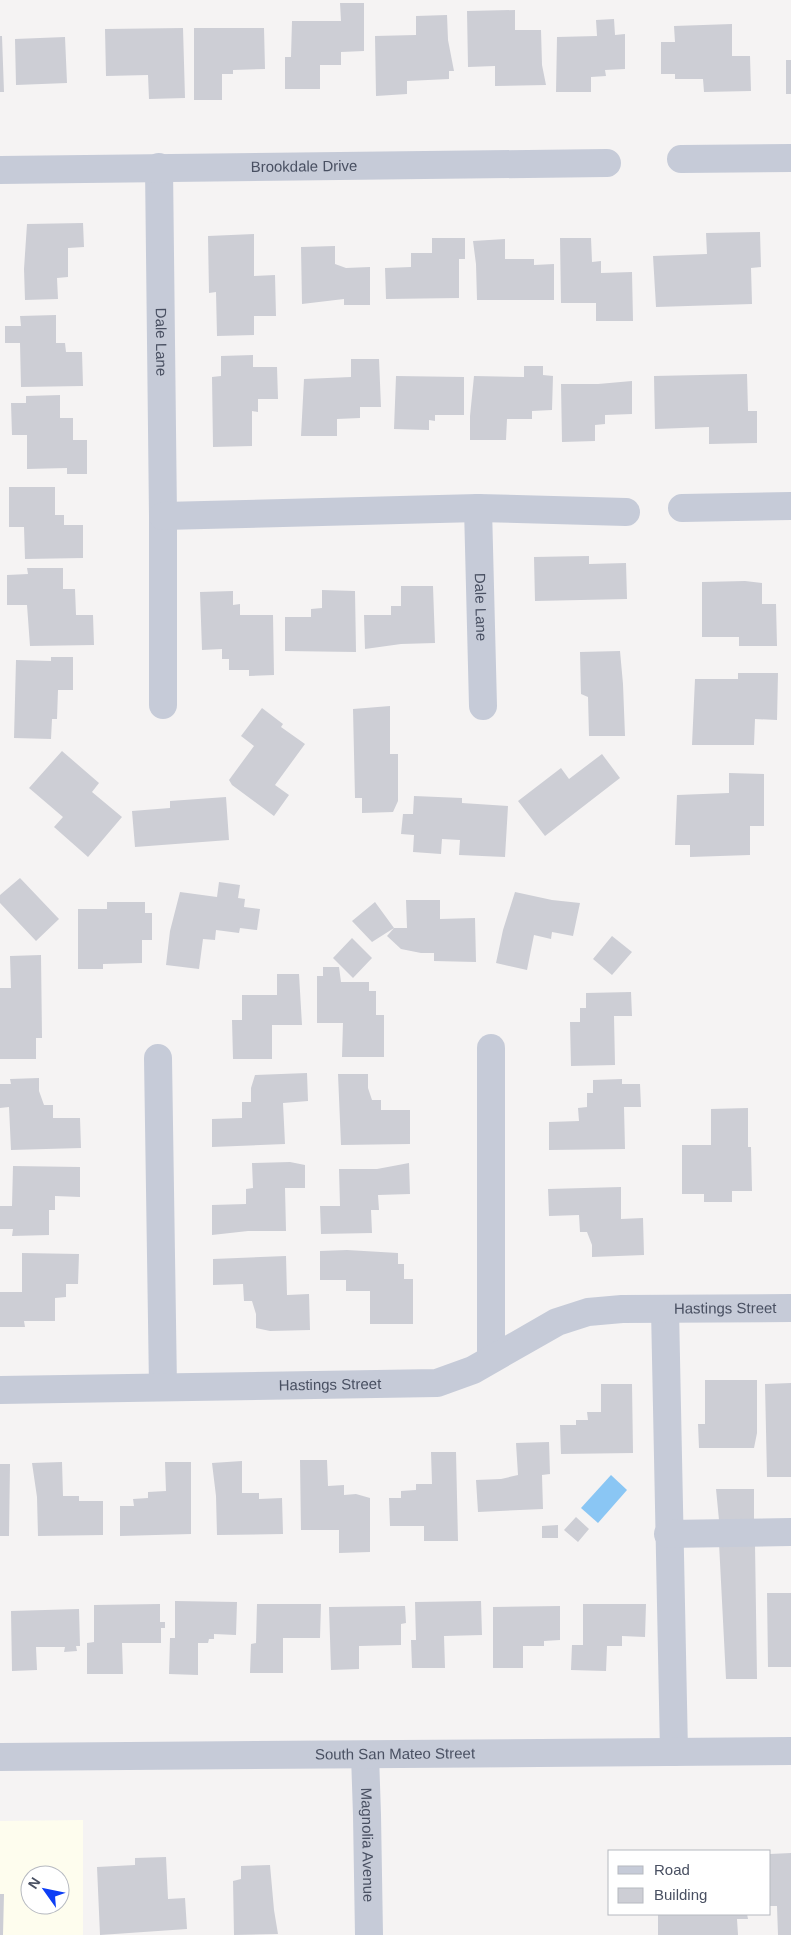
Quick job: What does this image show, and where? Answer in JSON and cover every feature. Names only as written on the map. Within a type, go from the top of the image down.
[{"type":"street","points":[[681,159],[791,158]]},
{"type":"street","name":"Brookdale Drive","points":[[0,170],[607,163]]},
{"type":"street","name":"Dale Lane","points":[[159,168],[163,516],[162,705]]},
{"type":"street","points":[[682,508],[791,506]]},
{"type":"street","points":[[163,516],[478,508],[626,512]]},
{"type":"street","name":"Dale Lane","points":[[478,508],[483,706]]},
{"type":"street","points":[[491,1048],[491,1359]]},
{"type":"street","points":[[158,1058],[164,1387]]},
{"type":"street","name":"Hastings Street","points":[[0,1390],[437,1383],[473,1370],[557,1322],[588,1312],[622,1309],[791,1308]]},
{"type":"street","points":[[665,1309],[668,1534],[674,1752]]},
{"type":"street","points":[[668,1534],[791,1532]]},
{"type":"street","name":"South San Mateo Street","points":[[0,1757],[791,1751]]},
{"type":"street","name":"Magnolia Avenue","points":[[364,1755],[368,1815],[369,1935]]},
{"type":"shaded area","points":[[83,1820],[83,1935],[0,1935],[0,1821]]},
{"type":"water","points":[[611,1475],[627,1490],[598,1523],[581,1508]]},
{"type":"building","points":[[340,3],[364,3],[364,51],[341,52],[341,65],[320,65],[320,89],[285,89],[285,57],[291,57],[292,21],[341,21]]},
{"type":"building","points":[[515,10],[515,30],[541,30],[542,65],[546,85],[495,86],[495,66],[468,67],[467,11]]},
{"type":"building","points":[[447,15],[448,40],[454,71],[449,71],[449,79],[407,81],[407,94],[376,96],[375,36],[416,35],[416,16]]},
{"type":"building","points":[[614,19],[615,35],[625,34],[625,69],[605,70],[606,76],[591,77],[591,92],[556,92],[557,37],[597,36],[596,20]]},
{"type":"building","points":[[732,24],[732,56],[750,56],[751,91],[704,92],[703,79],[675,79],[675,74],[661,74],[661,42],[675,42],[674,26]]},
{"type":"building","points":[[183,28],[185,98],[149,99],[148,75],[106,76],[105,29]]},
{"type":"building","points":[[194,28],[264,28],[265,69],[233,70],[233,74],[222,74],[222,100],[194,100]]},
{"type":"building","points":[[0,36],[2,36],[4,92],[0,92]]},
{"type":"building","points":[[65,37],[67,83],[16,85],[15,39]]},
{"type":"building","points":[[786,60],[791,60],[791,94],[786,94]]},
{"type":"building","points":[[83,223],[84,247],[68,248],[68,277],[57,278],[58,299],[25,300],[24,269],[27,224]]},
{"type":"building","points":[[760,232],[761,267],[751,268],[752,304],[656,307],[653,256],[707,254],[706,233]]},
{"type":"building","points":[[254,234],[254,276],[275,275],[276,316],[254,316],[254,335],[217,336],[216,292],[209,293],[208,236]]},
{"type":"building","points":[[432,238],[465,238],[465,259],[459,259],[459,298],[386,299],[385,268],[411,267],[411,253],[432,253]]},
{"type":"building","points":[[560,238],[591,238],[592,262],[601,261],[601,273],[632,272],[633,321],[596,321],[596,303],[561,303]]},
{"type":"building","points":[[505,239],[505,259],[534,259],[534,265],[554,264],[554,300],[477,300],[473,241]]},
{"type":"building","points":[[335,246],[335,264],[346,268],[370,267],[370,305],[344,305],[344,299],[302,304],[301,247]]},
{"type":"building","points":[[56,315],[56,343],[65,343],[66,352],[82,352],[83,386],[21,387],[20,343],[5,343],[5,326],[21,326],[20,316]]},
{"type":"building","points":[[253,355],[253,367],[277,367],[278,399],[258,399],[258,412],[252,411],[252,446],[213,447],[212,377],[221,376],[221,356]]},
{"type":"building","points":[[351,359],[379,359],[381,407],[360,407],[360,418],[337,419],[337,436],[301,436],[304,379],[351,377]]},
{"type":"building","points":[[524,366],[543,366],[543,375],[553,376],[552,410],[532,411],[532,419],[507,419],[506,440],[470,440],[474,376],[524,377]]},
{"type":"building","points":[[747,374],[748,411],[757,411],[757,443],[709,444],[709,427],[655,429],[654,376]]},
{"type":"building","points":[[396,376],[464,377],[464,415],[435,415],[435,421],[429,420],[429,430],[394,429]]},
{"type":"building","points":[[632,381],[632,414],[605,415],[605,424],[595,425],[595,441],[562,442],[561,384],[598,384]]},
{"type":"building","points":[[60,395],[60,418],[73,418],[73,440],[87,440],[87,474],[67,474],[67,468],[27,469],[27,435],[12,435],[11,403],[26,403],[26,396]]},
{"type":"building","points":[[9,487],[55,487],[55,515],[64,515],[64,525],[83,525],[83,558],[25,559],[24,527],[9,527]]},
{"type":"building","points":[[589,556],[589,564],[626,563],[627,599],[535,601],[534,557]]},
{"type":"building","points":[[27,568],[63,568],[63,589],[75,589],[76,615],[93,615],[94,645],[30,646],[27,605],[7,605],[7,575],[28,574]]},
{"type":"building","points":[[745,581],[762,583],[762,604],[776,604],[777,646],[739,646],[739,637],[702,637],[702,582]]},
{"type":"building","points":[[401,586],[433,586],[435,643],[401,644],[365,649],[364,615],[391,615],[391,606],[401,606]]},
{"type":"building","points":[[322,590],[355,591],[356,652],[285,651],[285,617],[311,617],[311,609],[322,608]]},
{"type":"building","points":[[233,591],[233,605],[240,604],[240,615],[273,615],[274,675],[249,676],[249,670],[229,670],[229,659],[222,659],[222,649],[202,650],[200,592]]},
{"type":"building","points":[[620,651],[625,736],[589,736],[588,697],[581,694],[580,652]]},
{"type":"building","points":[[51,657],[73,657],[73,690],[58,690],[57,719],[52,719],[51,739],[14,738],[16,660],[51,661]]},
{"type":"building","points":[[738,673],[778,673],[777,720],[755,719],[754,745],[692,745],[695,679],[738,679]]},
{"type":"building","points":[[390,706],[390,754],[398,754],[398,801],[393,812],[362,813],[362,798],[355,798],[353,709]]},
{"type":"building","points":[[262,708],[283,724],[281,727],[305,744],[275,785],[289,795],[274,816],[232,785],[229,780],[254,746],[241,736]]},
{"type":"building","points":[[62,751],[99,783],[92,792],[122,817],[88,857],[54,827],[63,817],[29,788]]},
{"type":"building","points":[[602,754],[620,778],[545,836],[518,801],[561,768],[569,779]]},
{"type":"building","points":[[729,773],[764,774],[764,826],[750,826],[750,855],[690,857],[690,845],[675,845],[677,795],[729,793]]},
{"type":"building","points":[[414,796],[462,798],[462,803],[508,806],[505,857],[459,855],[460,840],[442,839],[441,854],[413,852],[414,835],[401,834],[403,814],[413,814]]},
{"type":"building","points":[[226,797],[229,840],[135,847],[132,811],[170,808],[170,801]]},
{"type":"building","points":[[20,878],[59,919],[36,941],[0,903],[0,895]]},
{"type":"building","points":[[219,882],[240,885],[238,898],[245,899],[244,907],[260,909],[257,930],[240,928],[239,933],[216,930],[215,940],[203,939],[199,969],[166,965],[170,931],[180,892],[217,897]]},
{"type":"building","points":[[515,892],[552,900],[580,903],[573,936],[552,932],[551,939],[534,935],[527,970],[496,963],[503,930]]},
{"type":"building","points":[[406,900],[440,900],[440,919],[475,918],[476,962],[434,961],[434,953],[421,953],[401,949],[387,936],[394,928],[407,928]]},
{"type":"building","points":[[107,902],[145,902],[145,913],[152,913],[152,940],[142,940],[142,963],[103,964],[103,969],[78,969],[78,909],[107,909]]},
{"type":"building","points":[[375,902],[394,928],[372,942],[352,921]]},
{"type":"building","points":[[612,936],[632,952],[612,975],[593,959]]},
{"type":"building","points":[[352,938],[372,958],[353,978],[333,958]]},
{"type":"building","points":[[41,955],[42,1038],[36,1038],[36,1059],[0,1059],[0,988],[11,988],[10,956]]},
{"type":"building","points":[[323,967],[339,967],[341,982],[369,982],[369,991],[376,991],[376,1015],[384,1015],[384,1057],[342,1057],[343,1023],[317,1023],[317,976],[323,976]]},
{"type":"building","points":[[277,974],[299,974],[302,1025],[272,1025],[272,1059],[233,1059],[232,1020],[242,1020],[242,995],[277,995]]},
{"type":"building","points":[[631,992],[632,1016],[614,1016],[615,1065],[571,1066],[570,1022],[580,1022],[580,1008],[586,1008],[586,993]]},
{"type":"building","points":[[307,1073],[308,1101],[283,1103],[285,1144],[212,1147],[212,1119],[242,1118],[242,1102],[251,1102],[251,1088],[255,1075]]},
{"type":"building","points":[[338,1074],[368,1074],[368,1088],[372,1100],[381,1100],[381,1110],[410,1110],[410,1144],[341,1145]]},
{"type":"building","points":[[39,1078],[39,1091],[44,1105],[53,1105],[53,1118],[80,1118],[81,1148],[11,1150],[9,1107],[0,1108],[0,1084],[11,1084],[10,1079]]},
{"type":"building","points":[[622,1079],[622,1084],[640,1084],[641,1107],[624,1107],[625,1149],[549,1150],[549,1122],[579,1121],[578,1108],[587,1107],[587,1093],[593,1093],[593,1080]]},
{"type":"building","points":[[748,1108],[748,1147],[751,1147],[752,1191],[732,1191],[732,1202],[704,1202],[704,1194],[682,1194],[682,1145],[711,1145],[711,1109]]},
{"type":"building","points":[[290,1162],[305,1165],[305,1188],[285,1188],[286,1231],[248,1231],[212,1235],[212,1205],[246,1204],[246,1189],[253,1188],[252,1163]]},
{"type":"building","points":[[409,1163],[410,1194],[378,1195],[379,1210],[371,1210],[372,1233],[321,1234],[320,1206],[340,1206],[339,1169],[377,1169]]},
{"type":"building","points":[[13,1166],[80,1167],[80,1197],[55,1196],[55,1210],[49,1210],[49,1235],[12,1236],[13,1229],[0,1229],[0,1206],[12,1206]]},
{"type":"building","points":[[621,1187],[621,1219],[643,1218],[644,1255],[592,1257],[592,1245],[587,1232],[580,1232],[579,1215],[549,1216],[548,1189]]},
{"type":"building","points":[[347,1250],[398,1253],[398,1264],[404,1264],[404,1279],[413,1279],[413,1324],[370,1324],[370,1291],[346,1291],[346,1280],[320,1280],[320,1251]]},
{"type":"building","points":[[22,1253],[79,1254],[78,1284],[66,1284],[66,1297],[55,1298],[55,1321],[24,1321],[25,1327],[0,1327],[0,1292],[22,1292]]},
{"type":"building","points":[[286,1256],[287,1295],[309,1294],[310,1330],[270,1331],[256,1328],[256,1314],[252,1301],[244,1301],[243,1284],[213,1285],[213,1259]]},
{"type":"building","points":[[705,1380],[757,1380],[757,1433],[754,1448],[699,1448],[698,1424],[705,1424]]},
{"type":"building","points":[[791,1383],[791,1477],[767,1477],[765,1384]]},
{"type":"building","points":[[601,1384],[632,1384],[633,1453],[561,1454],[560,1425],[576,1425],[576,1420],[588,1420],[587,1412],[601,1412]]},
{"type":"building","points":[[549,1442],[550,1474],[542,1475],[543,1509],[478,1512],[476,1480],[501,1479],[518,1475],[516,1443]]},
{"type":"building","points":[[431,1452],[456,1452],[458,1541],[424,1541],[424,1526],[390,1526],[389,1498],[401,1498],[401,1491],[416,1490],[416,1484],[432,1484]]},
{"type":"building","points":[[300,1460],[327,1460],[328,1486],[344,1485],[344,1495],[356,1494],[370,1498],[370,1552],[339,1553],[339,1530],[301,1530]]},
{"type":"building","points":[[242,1461],[242,1493],[259,1493],[259,1499],[282,1498],[283,1534],[217,1535],[216,1496],[212,1463]]},
{"type":"building","points":[[62,1462],[63,1496],[79,1496],[79,1501],[103,1501],[103,1535],[38,1536],[37,1497],[32,1463]]},
{"type":"building","points":[[165,1462],[191,1462],[191,1534],[120,1536],[120,1506],[134,1506],[133,1499],[148,1498],[148,1492],[166,1491]]},
{"type":"building","points":[[0,1464],[10,1464],[9,1536],[0,1536]]},
{"type":"building","points":[[716,1489],[754,1489],[754,1521],[719,1520]]},
{"type":"building","points":[[576,1517],[589,1529],[578,1542],[564,1530]]},
{"type":"building","points":[[558,1525],[558,1538],[542,1538],[542,1526]]},
{"type":"building","points":[[719,1543],[755,1544],[757,1679],[726,1679]]},
{"type":"building","points":[[767,1593],[791,1593],[791,1667],[768,1667]]},
{"type":"building","points":[[175,1601],[237,1602],[236,1635],[214,1634],[214,1639],[209,1639],[208,1643],[198,1643],[198,1675],[169,1674],[170,1638],[175,1638]]},
{"type":"building","points":[[481,1601],[482,1635],[444,1636],[445,1668],[412,1668],[411,1640],[416,1640],[415,1602]]},
{"type":"building","points":[[160,1604],[160,1622],[165,1622],[165,1628],[161,1628],[161,1643],[122,1643],[123,1674],[87,1674],[87,1643],[94,1642],[94,1605]]},
{"type":"building","points":[[257,1604],[321,1604],[320,1638],[283,1638],[283,1673],[250,1673],[251,1644],[256,1643]]},
{"type":"building","points":[[583,1604],[646,1604],[645,1637],[622,1636],[622,1646],[607,1646],[606,1671],[571,1670],[572,1645],[583,1645]]},
{"type":"building","points":[[405,1606],[406,1623],[401,1624],[401,1645],[359,1646],[359,1669],[331,1670],[329,1607]]},
{"type":"building","points":[[560,1606],[560,1640],[544,1641],[544,1646],[523,1646],[523,1668],[493,1668],[493,1607]]},
{"type":"building","points":[[79,1609],[80,1646],[76,1646],[77,1651],[64,1652],[65,1647],[36,1647],[37,1670],[12,1671],[11,1611]]},
{"type":"building","points":[[791,1853],[791,1935],[778,1935],[777,1906],[771,1906],[771,1854]]},
{"type":"building","points":[[166,1857],[168,1899],[185,1898],[187,1929],[100,1935],[97,1867],[135,1865],[135,1858]]},
{"type":"building","points":[[270,1865],[278,1934],[234,1935],[233,1881],[241,1879],[241,1866]]},
{"type":"building","points":[[0,1894],[4,1894],[3,1935],[0,1935]]},
{"type":"building","points":[[658,1915],[747,1915],[748,1919],[737,1919],[738,1935],[658,1935]]}]
